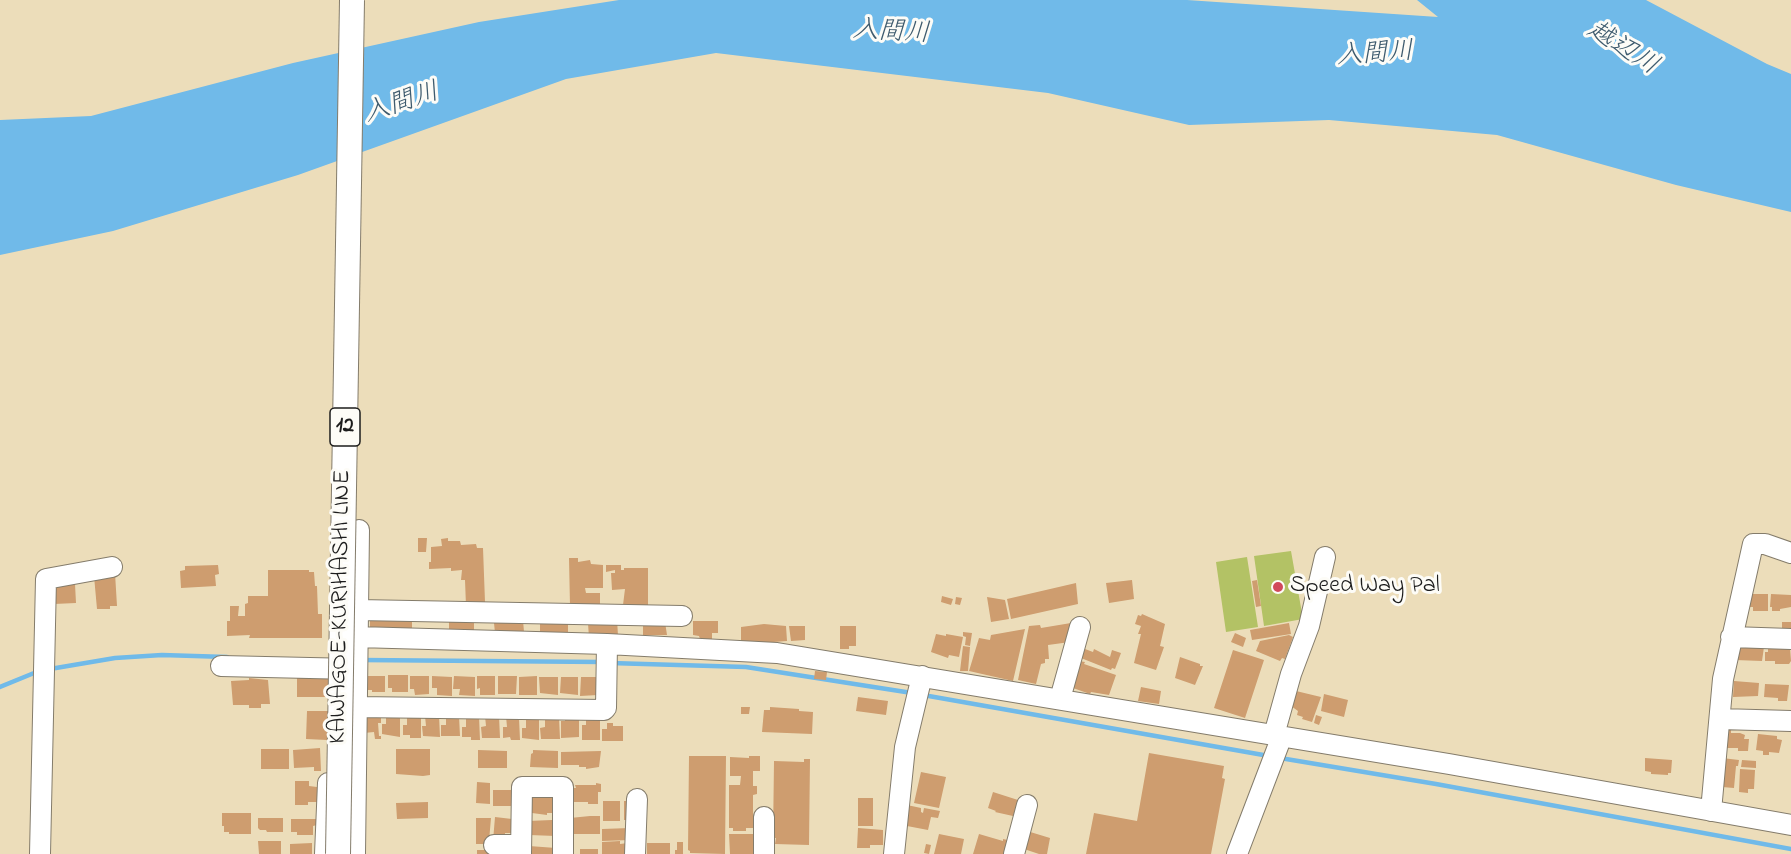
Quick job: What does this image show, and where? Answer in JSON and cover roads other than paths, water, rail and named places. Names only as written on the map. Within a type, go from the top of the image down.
[{"type":"main road","name":"KAWAGOE-KURIHASHI LINE","points":[[338,854],[352,0]]},
{"type":"street","points":[[355,854],[359,530]]},
{"type":"street","points":[[1711,811],[1723,679],[1752,544],[1765,544],[1791,554]]},
{"type":"street","points":[[1237,854],[1278,735],[1291,674],[1309,626],[1324,557]]},
{"type":"street","points":[[40,854],[46,579],[112,567]]},
{"type":"street","points":[[358,610],[682,616]]},
{"type":"street","points":[[1060,699],[1080,627]]},
{"type":"street","points":[[357,637],[607,644],[777,653],[1278,735],[1791,825]]},
{"type":"street","points":[[1731,637],[1791,639]]},
{"type":"street","points":[[356,707],[604,710],[606,708],[607,644]]},
{"type":"street","points":[[221,666],[356,669]]},
{"type":"street","points":[[894,854],[905,747],[922,676]]},
{"type":"street","points":[[1720,719],[1791,721]]},
{"type":"street","points":[[325,854],[328,779],[334,765],[357,744]]},
{"type":"street","points":[[494,845],[521,850],[522,787],[563,787],[563,854]]},
{"type":"street","points":[[635,854],[637,799]]},
{"type":"street","points":[[1014,854],[1028,805]]},
{"type":"street","points":[[764,817],[764,854]]},
{"type":"water","points":[[619,0],[1187,0],[1438,17],[1417,0],[1646,0],[1767,64],[1791,74],[1791,212],[1676,185],[1497,135],[1329,120],[1189,125],[1048,93],[716,53],[566,79],[298,175],[113,231],[0,255],[0,120],[91,116],[293,63],[479,22]]},
{"type":"waterway","points":[[50,669],[115,658],[162,655],[227,657]]},
{"type":"waterway","points":[[361,660],[602,662]]},
{"type":"waterway","points":[[610,663],[746,667],[912,693]]},
{"type":"waterway","points":[[0,687],[39,671]]},
{"type":"waterway","points":[[923,695],[1269,756]]},
{"type":"waterway","points":[[1280,758],[1791,849]]},
{"type":"place","name":"Speed Way Pal","points":[[1278,587]]},
{"type":"water label","name":"入間川","points":[[891,34]]},
{"type":"water label","name":"越辺川","points":[[1622,50]]},
{"type":"water label","name":"入間川","points":[[1375,56]]},
{"type":"water label","name":"入間川","points":[[402,105]]}]
